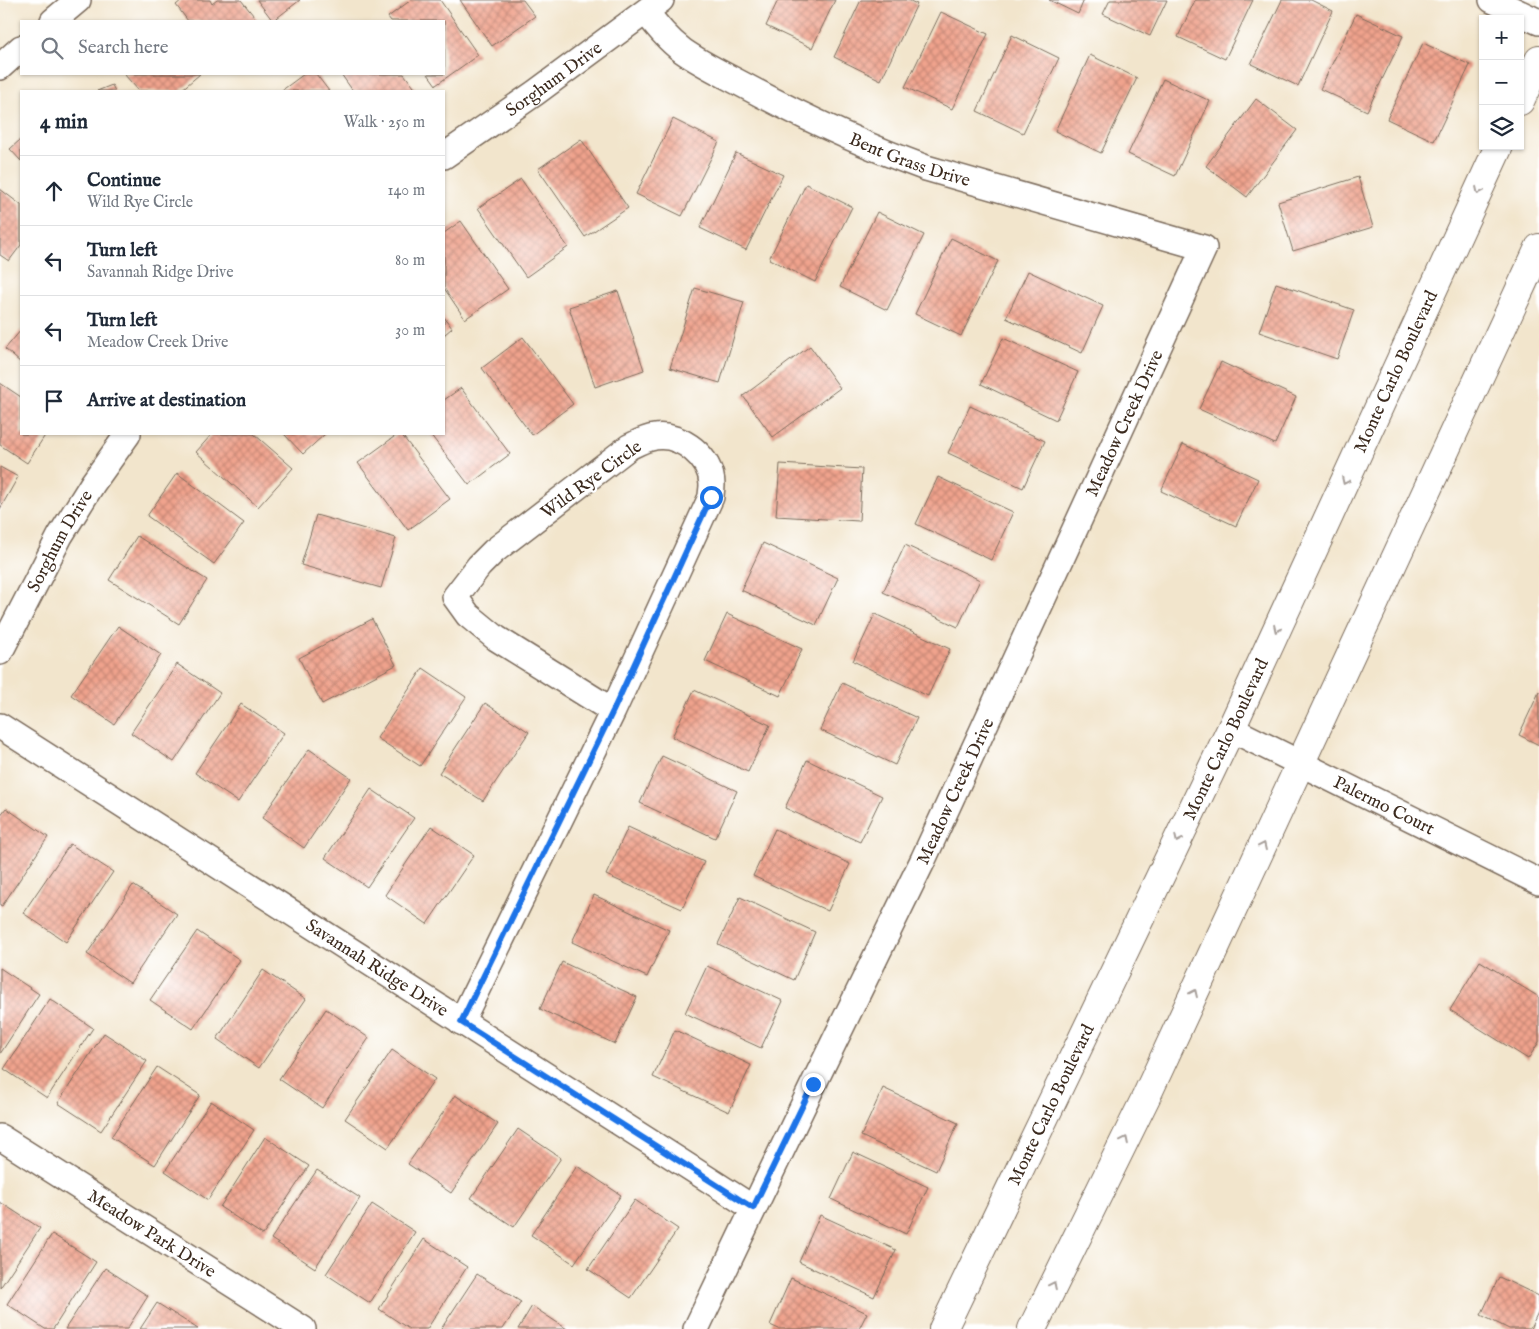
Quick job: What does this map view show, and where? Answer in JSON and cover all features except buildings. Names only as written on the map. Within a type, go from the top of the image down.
[{"type":"main road","points":[[1524,92],[1539,60]]},
{"type":"main road","name":"Monte Carlo Boulevard","points":[[944,1329],[1231,729],[1497,150]]},
{"type":"main road","points":[[1032,1329],[1146,1097],[1539,248]]},
{"type":"street","points":[[54,20],[78,0]]},
{"type":"street","points":[[1492,0],[1539,22]]},
{"type":"street","name":"Sorghum Drive","points":[[445,155],[535,93],[654,6]]},
{"type":"street","name":"Bent Grass Drive","points":[[654,6],[665,36],[683,51],[806,118],[881,152],[954,176],[1204,248]]},
{"type":"street","points":[[0,67],[20,49]]},
{"type":"street","name":"Meadow Creek Drive","points":[[696,1329],[923,860],[1204,248]]},
{"type":"street","name":"Sorghum Drive","points":[[0,652],[60,536],[127,435]]},
{"type":"street","name":"Wild Rye Circle","points":[[461,1022],[613,711],[711,497],[713,483],[703,458],[683,442],[670,437],[655,436],[630,447],[494,551],[479,566],[455,596],[468,615],[496,638],[613,711]]},
{"type":"street","name":"Savannah Ridge Drive","points":[[0,726],[753,1208]]},
{"type":"street","name":"Palermo Court","points":[[1231,729],[1539,882]]},
{"type":"street","name":"Meadow Park Drive","points":[[0,1137],[303,1329]]},
{"type":"route","points":[[711,497],[613,711],[461,1022],[753,1208],[813,1084]]}]
